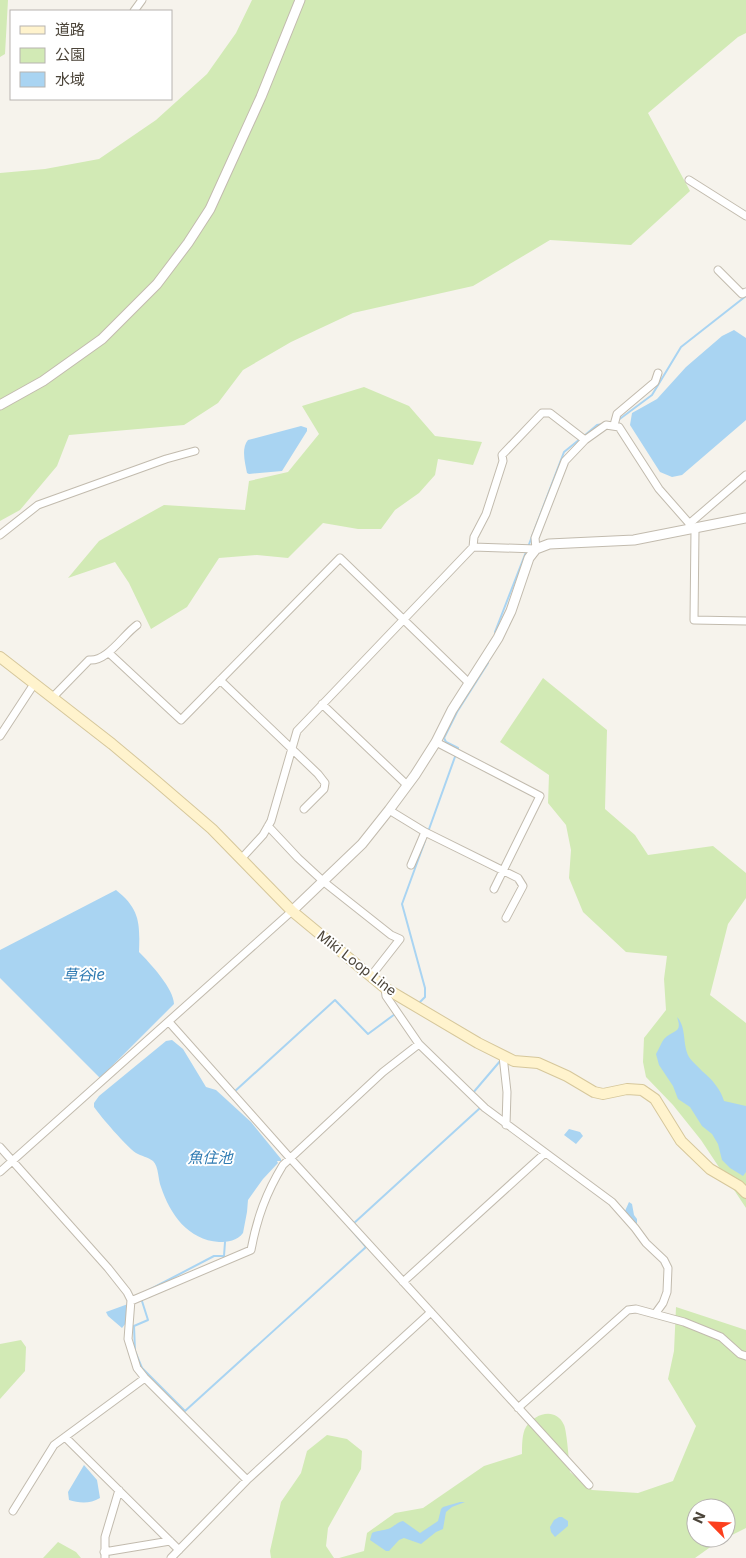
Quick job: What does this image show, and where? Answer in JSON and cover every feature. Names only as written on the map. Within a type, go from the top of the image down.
[{"type":"main road","name":"Miki Loop Line","points":[[0,657],[155,780],[212,830],[292,911],[385,988],[478,1043],[514,1061],[538,1063],[567,1076],[594,1092],[603,1094],[627,1089],[642,1090],[655,1099],[681,1141],[710,1169],[739,1186],[746,1193]]},
{"type":"street","points":[[0,405],[44,381],[102,339],[157,284],[188,243],[210,209],[260,97],[300,0]]},
{"type":"street","points":[[689,180],[746,216]]},
{"type":"street","points":[[718,270],[742,294],[746,292]]},
{"type":"street","points":[[614,425],[617,414],[655,382],[658,373]]},
{"type":"street","points":[[241,859],[263,835],[268,826],[297,731],[474,547],[474,537],[486,514],[503,461],[502,454],[542,413],[550,414],[585,440]]},
{"type":"street","points":[[0,1172],[292,911],[362,844],[408,785],[436,742],[452,710],[498,638],[511,611],[529,558],[536,549],[536,538],[565,461],[585,440],[606,425],[619,427],[659,489],[692,527],[694,620],[746,621]]},
{"type":"street","points":[[0,535],[38,505],[196,451]]},
{"type":"street","points":[[692,527],[746,475]]},
{"type":"street","points":[[474,547],[536,549],[549,544],[634,540],[692,527],[746,518]]},
{"type":"street","points":[[109,652],[181,720],[340,558],[469,683]]},
{"type":"street","points":[[52,698],[89,660],[95,661],[109,652],[127,632],[137,625]]},
{"type":"street","points":[[220,680],[318,774],[325,783],[324,788],[304,809]]},
{"type":"street","points":[[0,736],[34,684]]},
{"type":"street","points":[[322,704],[408,785]]},
{"type":"street","points":[[436,742],[540,796],[494,889]]},
{"type":"street","points":[[389,810],[425,832],[518,878],[523,886],[506,918]]},
{"type":"street","points":[[268,826],[324,882],[400,939],[371,976]]},
{"type":"street","points":[[411,865],[425,832]]},
{"type":"street","points":[[385,988],[386,996],[419,1044],[485,1108],[544,1154],[612,1202],[646,1243],[664,1260],[668,1268],[666,1292],[663,1303],[655,1314]]},
{"type":"street","points":[[169,1022],[290,1158],[589,1485]]},
{"type":"street","points":[[131,1301],[251,1250],[260,1211],[272,1182],[283,1165],[383,1072],[419,1044]]},
{"type":"street","points":[[503,1056],[507,1092],[506,1125]]},
{"type":"street","points":[[0,1147],[108,1268],[127,1292],[131,1301],[128,1339],[137,1368],[247,1480]]},
{"type":"street","points":[[404,1282],[544,1154]]},
{"type":"street","points":[[518,1408],[628,1310],[636,1309],[684,1322],[721,1337],[740,1354],[746,1356]]},
{"type":"street","points":[[170,1558],[247,1480],[431,1312]]},
{"type":"street","points":[[13,1511],[54,1445],[145,1378]]},
{"type":"street","points":[[65,1437],[179,1550]]},
{"type":"street","points":[[119,1490],[105,1537],[104,1555],[170,1541]]},
{"type":"green space","points":[[0,0],[8,0],[5,54],[0,57]]},
{"type":"green space","points":[[252,0],[746,0],[746,33],[738,37],[648,113],[690,191],[631,245],[550,240],[473,286],[353,313],[291,342],[243,370],[218,403],[184,425],[69,435],[57,466],[20,510],[0,521],[0,173],[45,169],[99,159],[156,120],[207,74],[236,33]]},
{"type":"green space","points":[[364,387],[409,406],[435,436],[482,442],[473,465],[438,459],[435,475],[419,493],[395,510],[381,529],[358,529],[323,523],[288,558],[257,555],[219,558],[187,607],[151,629],[129,583],[115,562],[68,578],[99,541],[164,505],[245,510],[249,481],[288,472],[319,434],[302,406]]},
{"type":"green space","points":[[543,678],[607,730],[605,809],[635,835],[648,855],[713,846],[746,873],[746,898],[728,924],[710,995],[746,1023],[746,1208],[701,1140],[673,1105],[646,1077],[643,1062],[644,1038],[666,1010],[664,979],[667,956],[626,952],[583,912],[569,878],[571,850],[566,825],[548,803],[549,775],[500,742]]},
{"type":"green space","points":[[676,1307],[746,1330],[746,1528],[736,1533],[736,1498],[686,1498],[686,1548],[709,1548],[695,1558],[339,1558],[364,1551],[367,1533],[395,1513],[423,1508],[484,1466],[522,1454],[523,1436],[526,1427],[540,1415],[551,1414],[560,1419],[564,1425],[567,1440],[570,1472],[592,1490],[638,1493],[673,1481],[696,1426],[668,1379],[674,1351]]},
{"type":"green space","points":[[21,1340],[26,1347],[25,1371],[0,1399],[0,1344]]},
{"type":"green space","points":[[327,1435],[347,1439],[362,1451],[361,1469],[328,1528],[326,1546],[334,1558],[271,1558],[270,1551],[281,1502],[301,1473],[307,1451]]},
{"type":"green space","points":[[58,1542],[76,1552],[81,1558],[43,1558]]},
{"type":"water","points":[[734,330],[746,338],[746,420],[682,475],[672,477],[660,472],[630,425],[632,413],[657,399],[686,367],[722,336]]},
{"type":"water","points":[[301,426],[307,428],[307,431],[282,471],[247,473],[244,451],[248,440]]},
{"type":"water","name":"草谷ie","points":[[116,890],[130,904],[137,917],[139,952],[166,984],[174,1004],[100,1078],[0,978],[0,950]]},
{"type":"water","points":[[677,1017],[682,1026],[690,1059],[716,1085],[724,1101],[746,1106],[746,1172],[743,1176],[730,1168],[722,1160],[718,1144],[712,1134],[702,1126],[690,1107],[678,1099],[673,1086],[659,1065],[656,1054],[664,1039],[678,1029],[679,1022]]},
{"type":"water","name":"魚住池","points":[[172,1040],[183,1049],[206,1087],[216,1090],[251,1122],[281,1159],[281,1161],[277,1161],[278,1163],[263,1179],[248,1200],[243,1233],[238,1238],[226,1242],[208,1240],[198,1236],[182,1224],[175,1216],[165,1197],[153,1161],[132,1149],[94,1107],[94,1103],[99,1096],[166,1041]]},
{"type":"water","points":[[569,1129],[580,1132],[583,1136],[576,1144],[564,1135]]},
{"type":"water","points":[[629,1202],[632,1204],[637,1224],[625,1211]]},
{"type":"water","points":[[128,1304],[126,1323],[122,1328],[106,1312]]},
{"type":"water","points":[[84,1465],[97,1480],[100,1498],[85,1502],[69,1500],[68,1492]]},
{"type":"water","points":[[465,1502],[452,1507],[446,1512],[443,1529],[421,1544],[404,1538],[399,1540],[389,1551],[386,1551],[370,1540],[372,1533],[388,1529],[403,1521],[420,1533],[438,1521],[443,1507]]},
{"type":"water","points":[[559,1517],[568,1521],[568,1526],[555,1537],[550,1527],[554,1520]]},
{"type":"waterway","points":[[617,421],[652,395],[681,347],[746,296]]},
{"type":"waterway","points":[[584,436],[597,425],[603,424]]},
{"type":"waterway","points":[[528,547],[564,452],[580,439]]},
{"type":"waterway","points":[[495,632],[526,552]]},
{"type":"waterway","points":[[458,750],[458,748],[446,742],[444,738],[457,712],[488,663]]},
{"type":"waterway","points":[[428,832],[456,754]]},
{"type":"waterway","points":[[418,1004],[425,997],[425,988],[402,904],[425,841]]},
{"type":"waterway","points":[[234,1092],[335,1000],[368,1034],[395,1014]]},
{"type":"waterway","points":[[472,1094],[501,1060]]},
{"type":"waterway","points":[[353,1224],[480,1108]]},
{"type":"waterway","points":[[141,1298],[148,1320],[134,1326],[135,1351],[142,1368],[185,1411],[366,1247],[349,1227]]},
{"type":"waterway","points":[[147,1291],[214,1256],[224,1256],[225,1242]]}]
